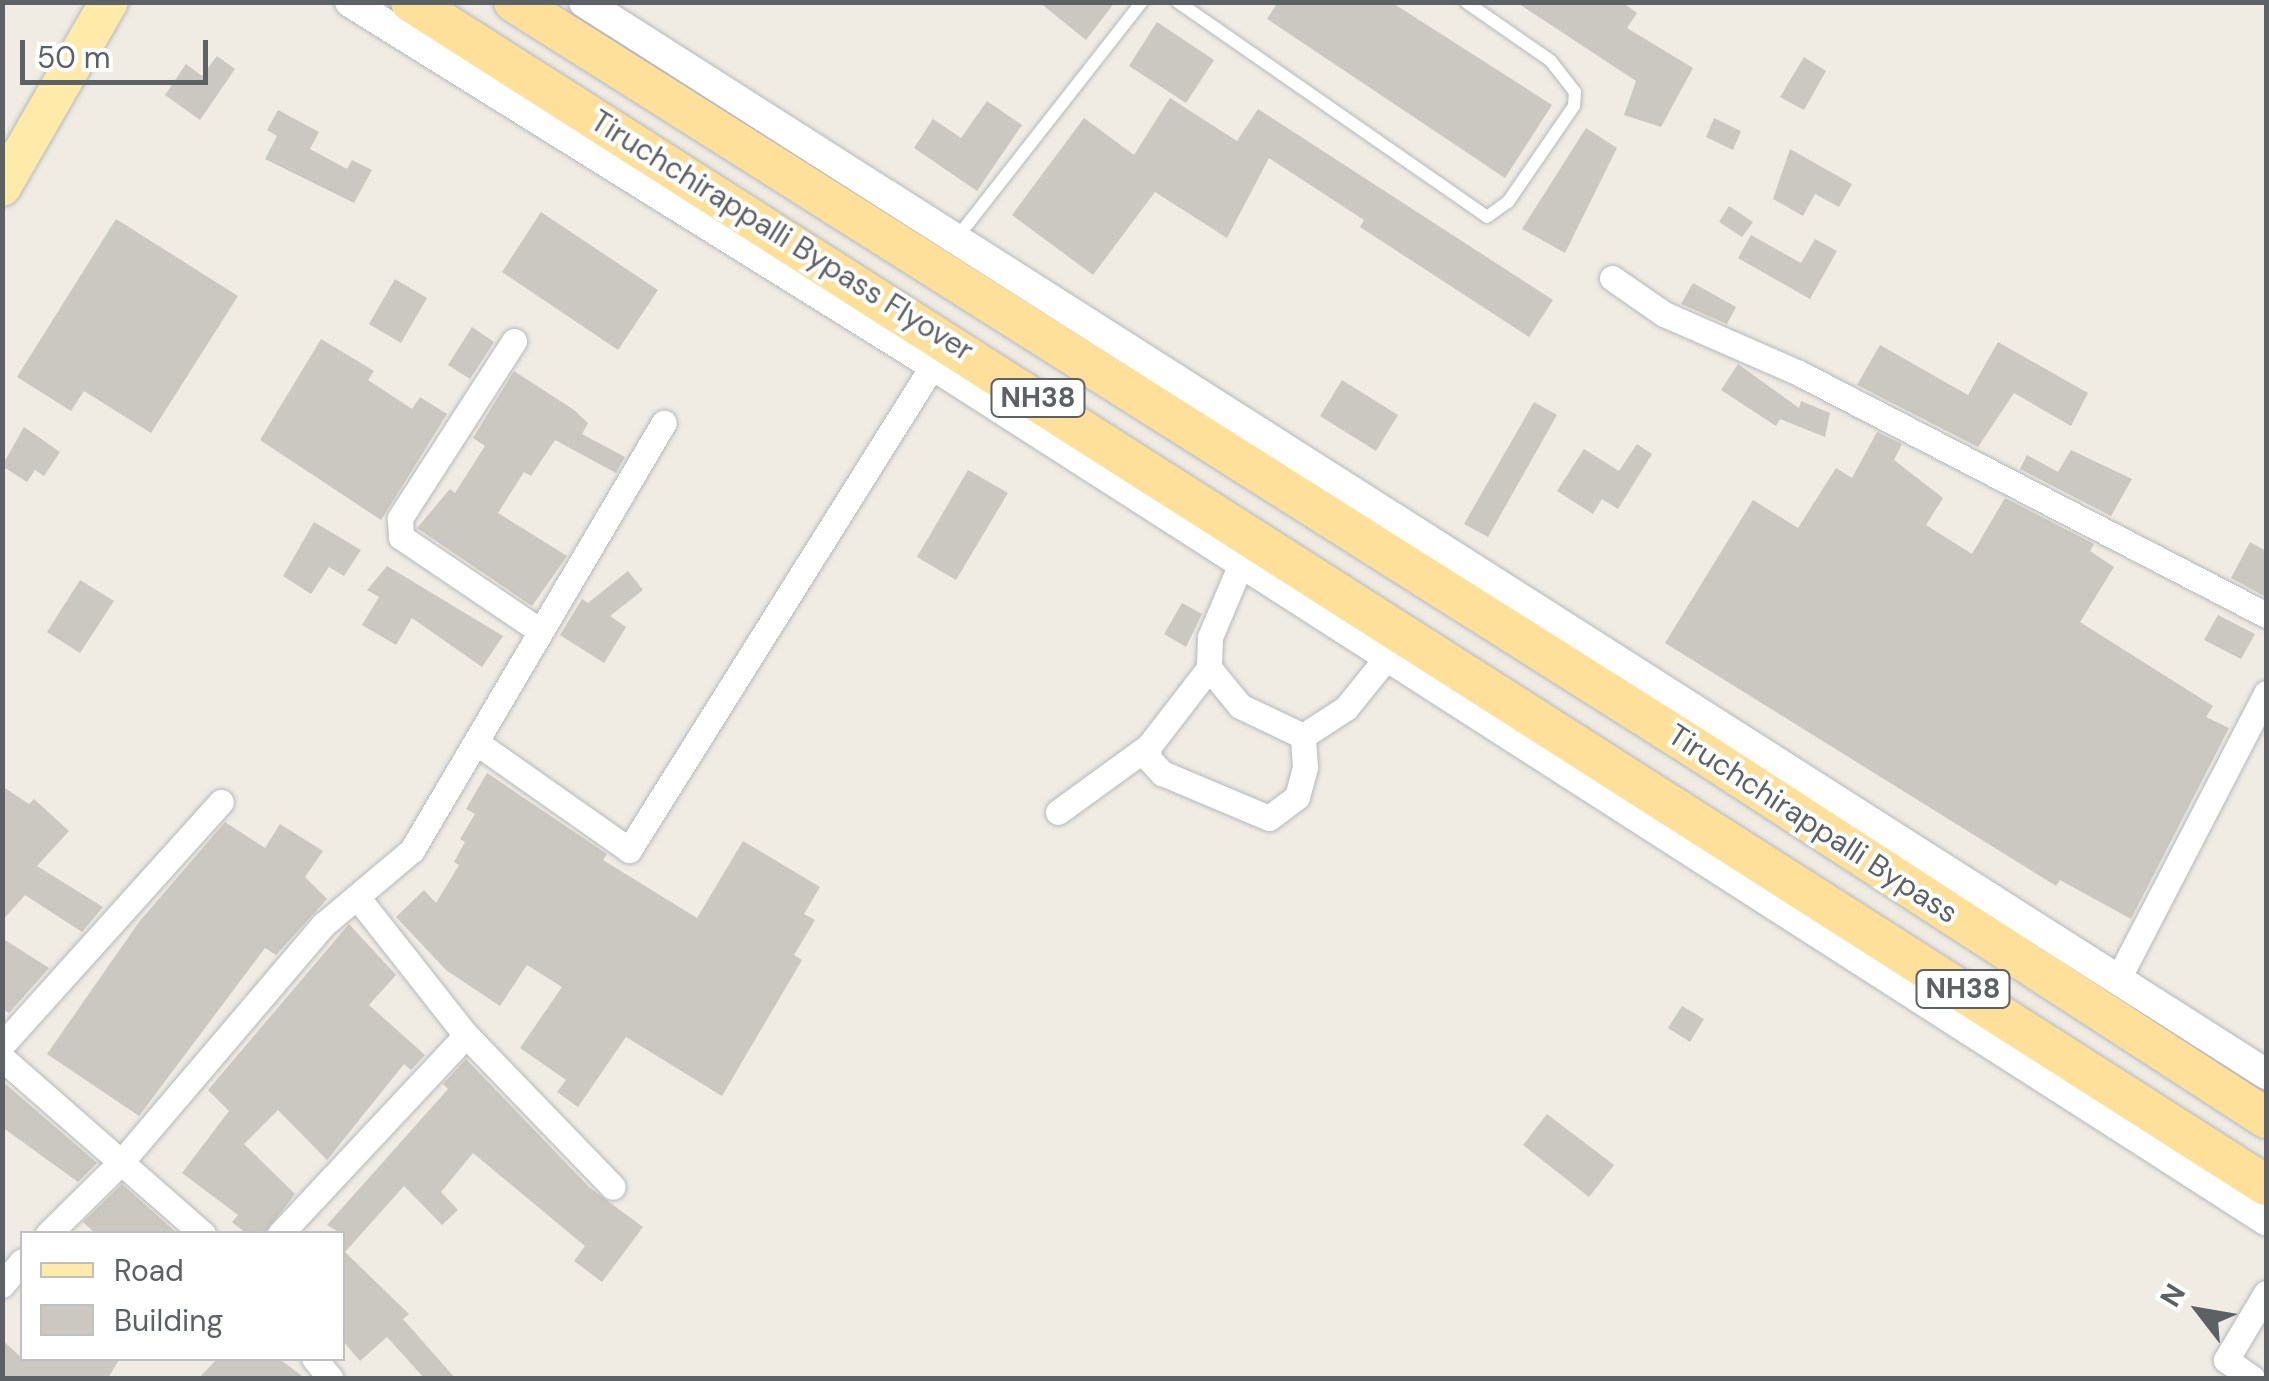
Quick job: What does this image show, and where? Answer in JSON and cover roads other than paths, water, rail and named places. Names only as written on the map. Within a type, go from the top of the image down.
[{"type":"highway","name":"Tiruchchirappalli Bypass Flyover","points":[[412,2],[1659,793]]},
{"type":"highway","name":"Tiruchchirappalli Bypass Flyover","points":[[514,2],[788,170],[1357,533]]},
{"type":"highway","name":"Tiruchchirappalli Bypass","points":[[1357,533],[2266,1118]]},
{"type":"highway","name":"Tiruchchirappalli Bypass","points":[[1659,793],[2266,1185]]},
{"type":"highway","points":[[1609,798],[1659,793]]},
{"type":"main road","points":[[2,187],[49,112],[109,2]]},
{"type":"main road","points":[[49,112],[137,2]]},
{"type":"street","points":[[350,2],[933,366],[2266,1220]]},
{"type":"street","points":[[584,2],[959,235],[2266,1074]]},
{"type":"street","points":[[1612,278],[1664,314],[1799,372],[2266,615]]},
{"type":"street","points":[[514,341],[400,518],[401,537],[539,630]]},
{"type":"street","points":[[476,744],[629,850],[933,366]]},
{"type":"street","points":[[51,1231],[123,1160],[323,925],[412,850],[664,423]]},
{"type":"street","points":[[1058,812],[1149,746],[1209,668],[1210,637],[1240,566]]},
{"type":"street","points":[[1303,736],[1346,708],[1386,657]]},
{"type":"street","points":[[1209,668],[1240,706],[1303,736]]},
{"type":"street","points":[[2118,979],[2266,693]]},
{"type":"street","points":[[1149,746],[1152,767],[1270,818],[1296,796],[1306,766],[1303,736]]},
{"type":"street","points":[[2,1045],[221,802]]},
{"type":"street","points":[[358,898],[466,1035],[613,1187]]},
{"type":"street","points":[[283,1231],[466,1035]]},
{"type":"street","points":[[2,1058],[200,1231]]},
{"type":"street","points":[[2,1285],[20,1263]]},
{"type":"street","points":[[2252,1378],[2220,1369],[2266,1294]]},
{"type":"lane","points":[[959,235],[1142,2]]},
{"type":"lane","points":[[1178,2],[1486,216],[1508,202],[1574,106],[1575,92],[1550,61],[1466,2]]}]
